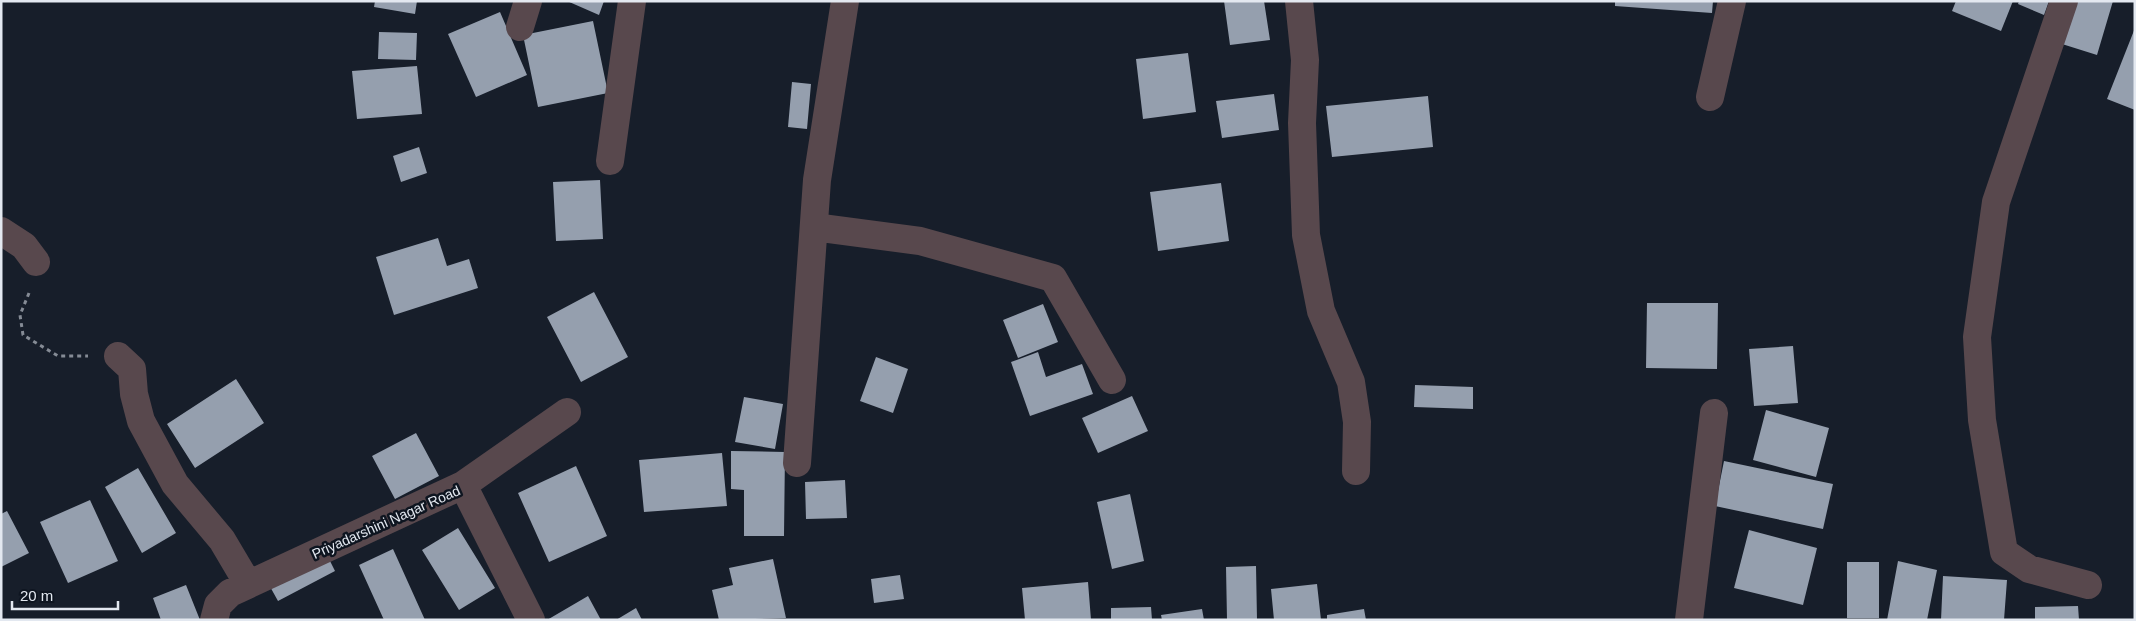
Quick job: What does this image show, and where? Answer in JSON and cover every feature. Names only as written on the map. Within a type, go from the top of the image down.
[{"type":"street","points":[[520,27],[528,1]]},
{"type":"street","points":[[610,161],[632,1]]},
{"type":"street","points":[[797,463],[817,180],[845,1]]},
{"type":"street","points":[[1299,1],[1305,60],[1302,123],[1306,235],[1321,311],[1351,382],[1357,422],[1356,471]]},
{"type":"street","points":[[1710,97],[1732,1]]},
{"type":"street","points":[[2064,1],[1996,202],[1977,337],[1982,420],[2004,552],[2029,569],[2088,585]]},
{"type":"street","points":[[814,227],[920,241],[1053,278],[1112,380]]},
{"type":"street","points":[[1,231],[24,246],[36,262]]},
{"type":"street","points":[[118,356],[132,369],[134,394],[141,421],[175,484],[222,540],[248,584]]},
{"type":"street","points":[[464,485],[567,412]]},
{"type":"street","points":[[1689,620],[1714,413]]},
{"type":"street","name":"Priyadarshini Nagar Road","points":[[214,620],[218,605],[230,592],[464,485],[531,620]]},
{"type":"path","points":[[36,262],[36,275],[20,315],[23,335],[58,356],[118,356]]},
{"type":"building","points":[[375,1],[417,1],[415,14],[374,7]]},
{"type":"building","points":[[567,1],[604,1],[599,15]]},
{"type":"building","points":[[1224,1],[1264,1],[1270,40],[1230,45]]},
{"type":"building","points":[[1615,1],[1713,1],[1712,13],[1615,6]]},
{"type":"building","points":[[1956,1],[2013,1],[2001,31],[1952,11]]},
{"type":"building","points":[[2019,1],[2049,1],[2044,15],[2018,4]]},
{"type":"building","points":[[2074,1],[2113,1],[2097,55],[2062,44]]},
{"type":"building","points":[[500,12],[527,75],[476,97],[448,34]]},
{"type":"building","points":[[593,21],[608,93],[538,107],[523,35]]},
{"type":"building","points":[[2135,28],[2135,110],[2107,99]]},
{"type":"building","points":[[379,32],[417,33],[416,60],[378,59]]},
{"type":"building","points":[[1188,53],[1196,112],[1143,119],[1136,59]]},
{"type":"building","points":[[417,66],[422,114],[357,119],[352,71]]},
{"type":"building","points":[[792,82],[811,84],[807,129],[788,127]]},
{"type":"building","points":[[1274,94],[1279,130],[1222,138],[1216,101]]},
{"type":"building","points":[[1428,96],[1433,147],[1332,157],[1326,106]]},
{"type":"building","points":[[419,147],[427,173],[401,182],[393,156]]},
{"type":"building","points":[[600,180],[603,239],[556,241],[553,182]]},
{"type":"building","points":[[1221,183],[1229,241],[1158,251],[1150,192]]},
{"type":"building","points":[[438,238],[447,266],[469,259],[478,288],[394,315],[376,257]]},
{"type":"building","points":[[594,292],[628,357],[581,382],[547,317]]},
{"type":"building","points":[[1647,303],[1718,303],[1717,369],[1646,368]]},
{"type":"building","points":[[1043,304],[1058,342],[1018,358],[1003,320]]},
{"type":"building","points":[[1793,346],[1798,403],[1754,406],[1749,349]]},
{"type":"building","points":[[1038,352],[1046,377],[1082,364],[1093,394],[1030,416],[1011,362]]},
{"type":"building","points":[[876,357],[908,369],[893,413],[860,401]]},
{"type":"building","points":[[236,379],[264,423],[195,468],[167,424]]},
{"type":"building","points":[[1415,385],[1473,387],[1473,409],[1414,407]]},
{"type":"building","points":[[1132,396],[1148,431],[1098,453],[1082,418]]},
{"type":"building","points":[[744,397],[783,404],[775,449],[735,442]]},
{"type":"building","points":[[1766,410],[1829,428],[1816,477],[1753,460]]},
{"type":"building","points":[[416,433],[439,476],[395,499],[372,456]]},
{"type":"building","points":[[731,451],[785,452],[784,536],[744,536],[744,490],[731,489]]},
{"type":"building","points":[[722,453],[727,506],[644,512],[639,460]]},
{"type":"building","points":[[1724,461],[1833,484],[1823,529],[1715,506]]},
{"type":"building","points":[[576,466],[607,536],[549,562],[518,493]]},
{"type":"building","points":[[138,468],[176,533],[142,553],[105,487]]},
{"type":"building","points":[[845,480],[847,518],[806,519],[805,482]]},
{"type":"building","points":[[1130,494],[1144,561],[1112,569],[1097,502]]},
{"type":"building","points":[[90,500],[118,561],[68,583],[40,522]]},
{"type":"building","points":[[7,511],[29,553],[1,567],[1,514]]},
{"type":"building","points":[[458,528],[495,588],[459,610],[422,550]]},
{"type":"building","points":[[1749,530],[1817,548],[1803,605],[1734,588]]},
{"type":"building","points":[[393,549],[425,620],[384,620],[359,565]]},
{"type":"building","points":[[326,553],[335,571],[278,601],[268,583]]},
{"type":"building","points":[[773,559],[786,618],[719,620],[712,590],[733,585],[729,568]]},
{"type":"building","points":[[1898,561],[1937,570],[1927,620],[1887,620]]},
{"type":"building","points":[[1847,562],[1879,562],[1879,618],[1847,618]]},
{"type":"building","points":[[1256,566],[1257,620],[1227,620],[1226,567]]},
{"type":"building","points":[[900,575],[904,599],[874,603],[871,579]]},
{"type":"building","points":[[1943,576],[2007,580],[2004,620],[1941,620]]},
{"type":"building","points":[[1088,582],[1091,620],[1025,620],[1022,588]]},
{"type":"building","points":[[1317,584],[1321,620],[1274,620],[1271,589]]},
{"type":"building","points":[[186,585],[200,620],[161,620],[153,598]]},
{"type":"building","points":[[588,596],[601,620],[547,620]]},
{"type":"building","points":[[2078,606],[2079,620],[2035,620],[2035,607]]},
{"type":"building","points":[[1151,607],[1152,620],[1111,620],[1111,608]]},
{"type":"building","points":[[636,608],[642,620],[616,620]]},
{"type":"building","points":[[1202,609],[1204,620],[1162,620],[1161,615]]},
{"type":"building","points":[[1364,609],[1366,620],[1327,620],[1327,615]]}]
